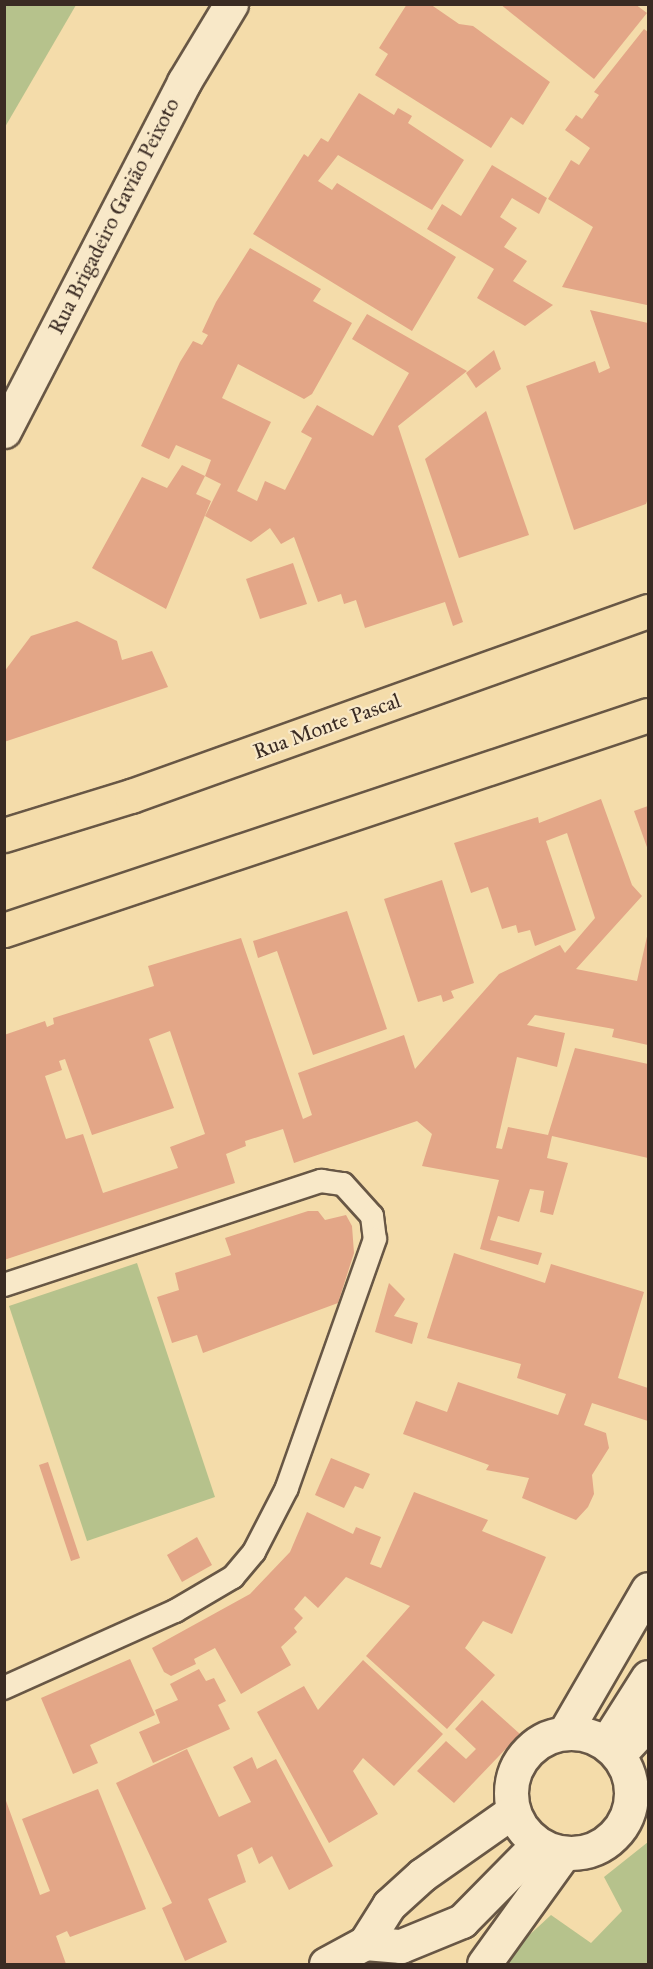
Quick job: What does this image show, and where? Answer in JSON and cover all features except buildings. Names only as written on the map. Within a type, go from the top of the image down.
[{"type":"main road","name":"Rua Monte Pascal","points":[[4,835],[142,792],[648,611]]},
{"type":"main road","points":[[581,736],[648,703]]},
{"type":"main road","points":[[4,930],[648,715]]},
{"type":"street","name":"Rua Brigadeiro Gavião Peixoto","points":[[4,431],[184,82],[231,4]]},
{"type":"street","points":[[564,1732],[648,1589]]},
{"type":"street","points":[[612,1748],[648,1677]]},
{"type":"street","points":[[612,1748],[648,1723]]},
{"type":"street","points":[[364,1943],[401,1946],[462,1921],[551,1849],[605,1843],[621,1828],[639,1802],[630,1774],[612,1748],[564,1732],[540,1741],[520,1760],[511,1785],[513,1811],[551,1849]]},
{"type":"street","points":[[326,1965],[364,1943],[389,1905],[422,1875],[513,1811]]},
{"type":"street","points":[[484,1965],[551,1849]]},
{"type":"lane","points":[[4,1285],[321,1180],[343,1184],[372,1216],[375,1239],[287,1488],[254,1552],[233,1577],[175,1611],[4,1688]]},
{"type":"green space","points":[[4,5],[76,5],[5,127]]},
{"type":"green space","points":[[137,1263],[215,1497],[87,1541],[9,1306]]},
{"type":"green space","points":[[648,1842],[648,1964],[498,1964],[551,1915],[591,1943],[622,1911],[604,1877]]}]
